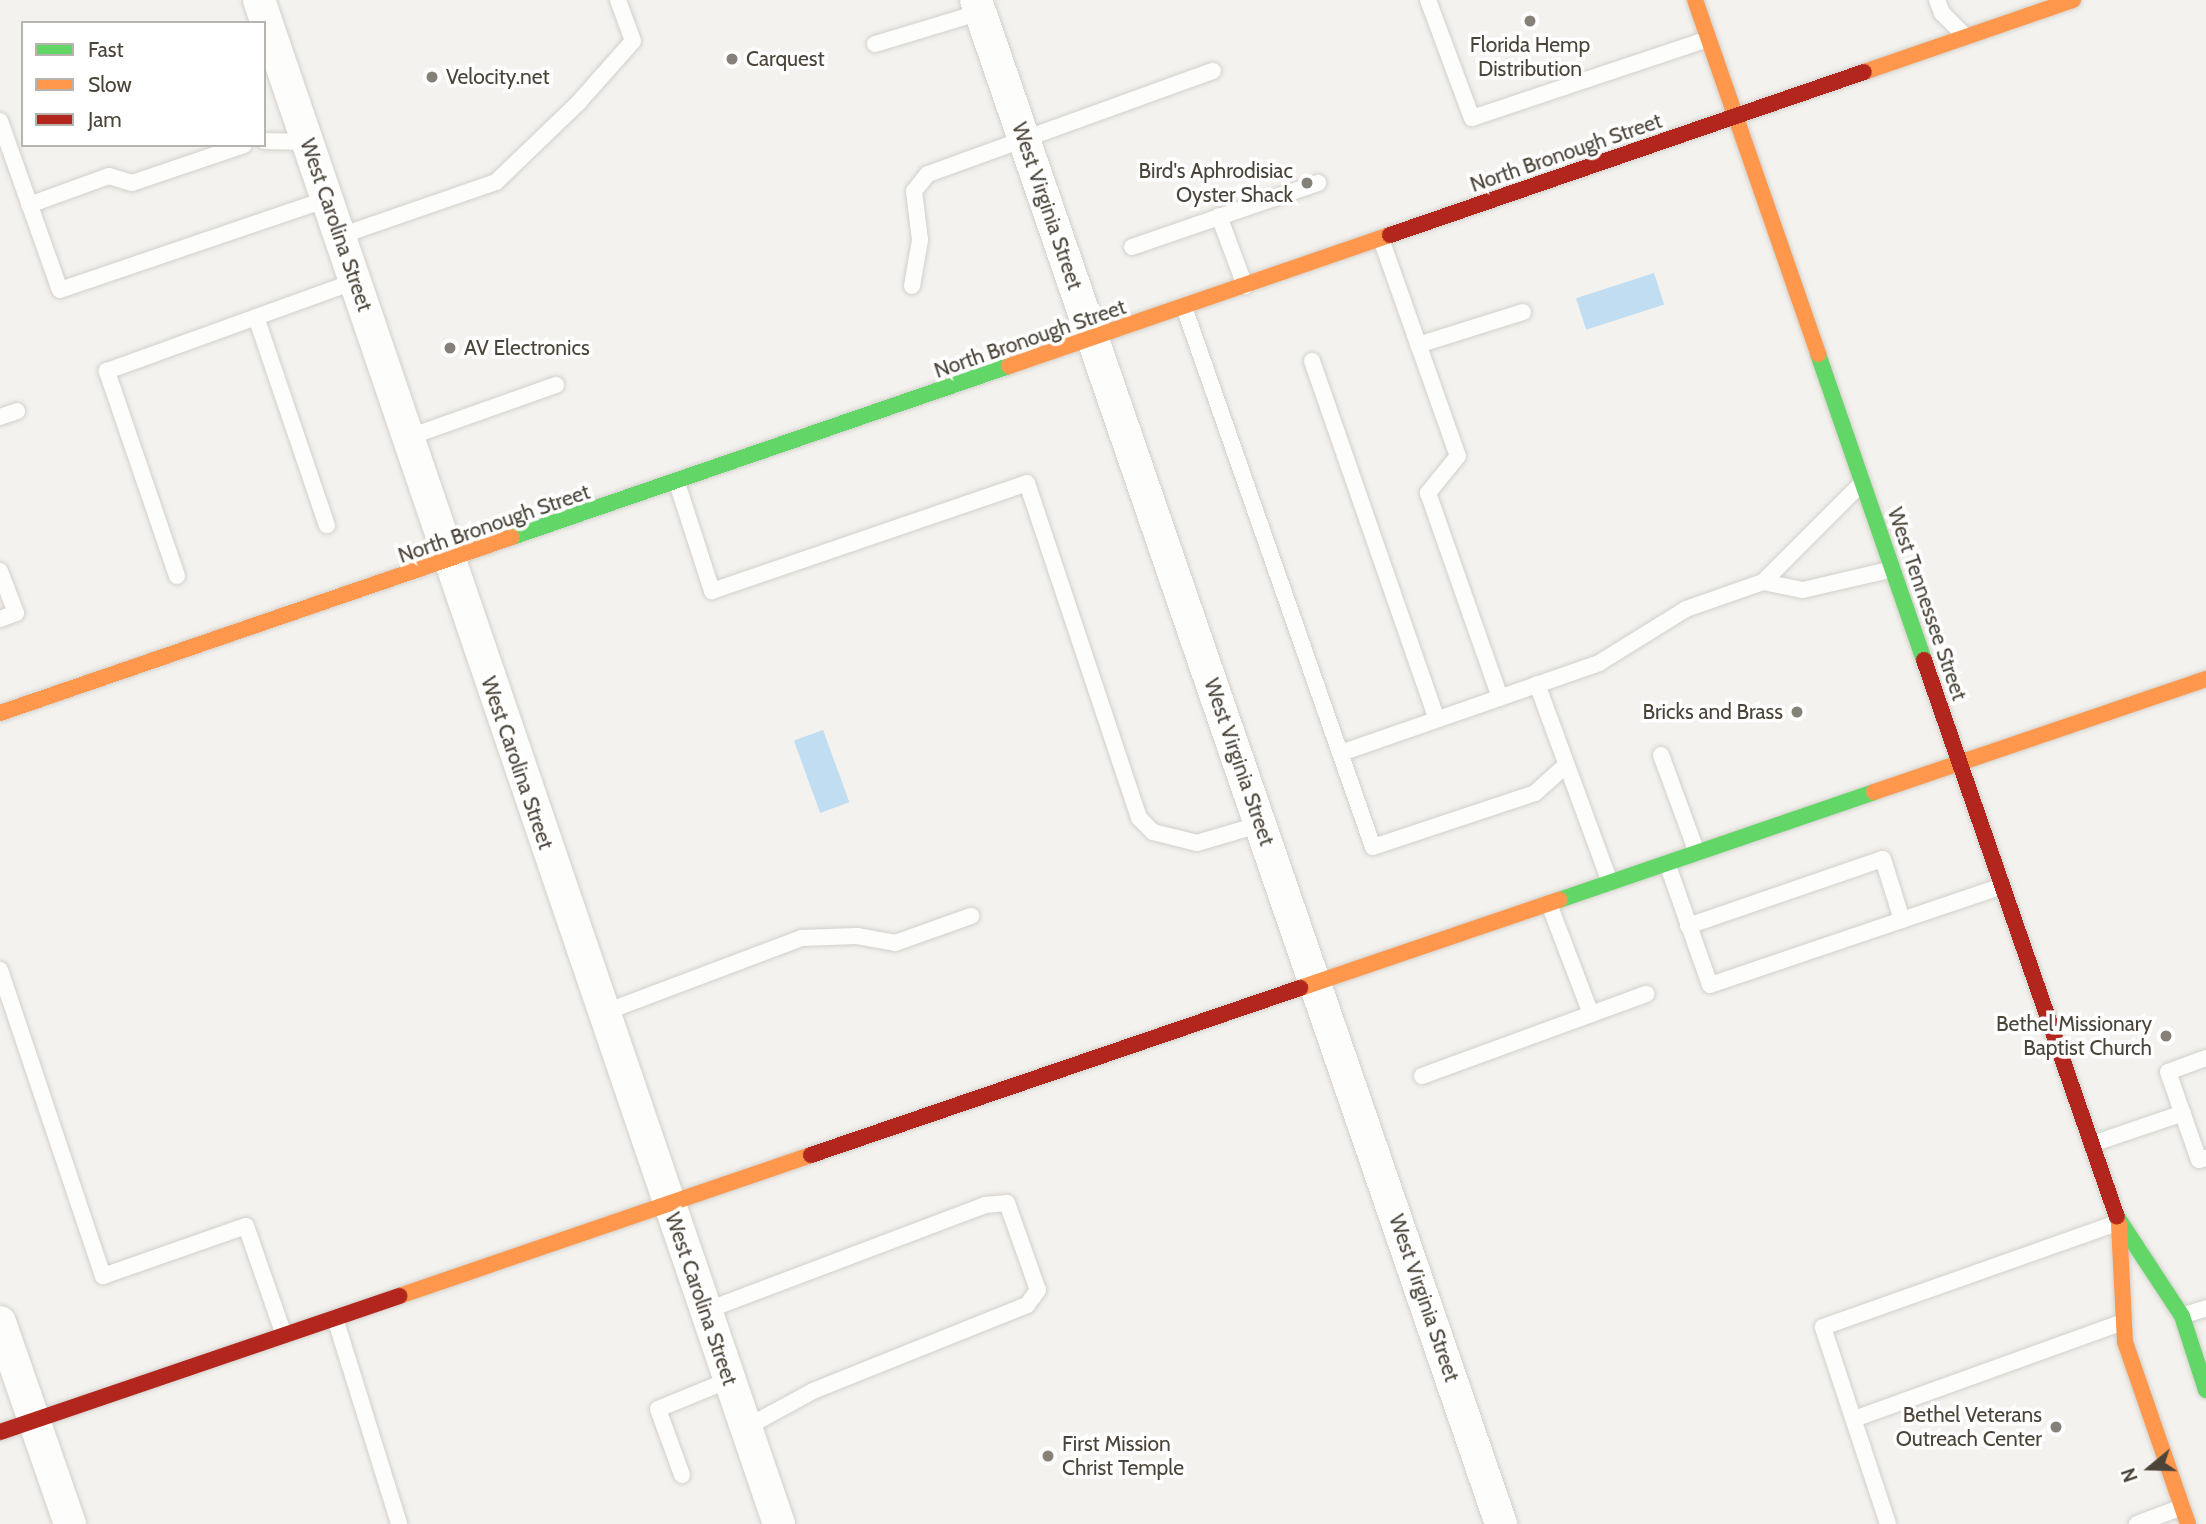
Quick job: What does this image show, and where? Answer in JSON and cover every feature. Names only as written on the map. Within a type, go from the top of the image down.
[{"type":"main road","name":"West Tennessee Street","points":[[1695,0],[2119,1222],[2182,1317],[2206,1391]]},
{"type":"main road","name":"North Bronough Street","points":[[0,713],[448,562],[2073,0]]},
{"type":"main road","points":[[0,1433],[2206,679]]},
{"type":"main road","name":"West Tennessee Street","points":[[2119,1222],[2125,1342],[2188,1524]]},
{"type":"street","name":"West Carolina Street","points":[[259,0],[409,437],[448,562],[779,1524]]},
{"type":"street","name":"West Virginia Street","points":[[979,6],[1502,1524]]},
{"type":"street","points":[[0,1322],[6,1357],[35,1421],[70,1524]]},
{"type":"lane","points":[[340,236],[496,181],[579,102],[633,41],[618,0]]},
{"type":"lane","points":[[1429,0],[1472,118],[1709,39]]},
{"type":"lane","points":[[1937,0],[1942,13],[1966,37]]},
{"type":"lane","points":[[875,44],[979,6]]},
{"type":"lane","points":[[912,286],[920,240],[914,191],[928,174],[1213,71]]},
{"type":"lane","points":[[0,121],[60,290],[327,199]]},
{"type":"lane","points":[[266,141],[307,142]]},
{"type":"lane","points":[[29,205],[109,176],[132,183],[238,147]]},
{"type":"lane","points":[[1132,247],[1318,183]]},
{"type":"lane","points":[[1219,216],[1245,286]]},
{"type":"lane","points":[[1381,239],[1458,456],[1428,494],[1500,698]]},
{"type":"lane","points":[[177,576],[107,371],[355,281]]},
{"type":"lane","points":[[1184,307],[1373,847],[1535,793],[1565,766]]},
{"type":"lane","points":[[1418,345],[1523,312]]},
{"type":"lane","points":[[256,317],[327,525]]},
{"type":"lane","points":[[1312,361],[1437,719]]},
{"type":"lane","points":[[409,437],[556,385]]},
{"type":"lane","points":[[0,417],[17,411]]},
{"type":"lane","points":[[1341,753],[1598,663],[1686,609],[1763,582],[1863,482]]},
{"type":"lane","points":[[677,483],[712,591],[1027,483],[1139,818],[1153,832],[1197,843],[1261,824]]},
{"type":"lane","points":[[1763,582],[1803,590],[1893,569]]},
{"type":"lane","points":[[0,571],[16,614],[0,619]]},
{"type":"lane","points":[[1537,684],[1610,883]]},
{"type":"lane","points":[[1661,755],[1697,853]]},
{"type":"lane","points":[[1688,926],[1883,859],[1902,920]]},
{"type":"lane","points":[[1667,863],[1710,985],[2003,886]]},
{"type":"lane","points":[[1549,904],[1591,1014]]},
{"type":"lane","points":[[603,1013],[802,938],[857,936],[895,943],[971,916]]},
{"type":"lane","points":[[0,971],[103,1276],[246,1226],[284,1335]]},
{"type":"lane","points":[[1422,1076],[1646,994]]},
{"type":"lane","points":[[2206,1058],[2168,1072],[2199,1160],[2206,1158]]},
{"type":"lane","points":[[2092,1144],[2183,1113]]},
{"type":"lane","points":[[705,1311],[985,1205],[1007,1203],[1038,1290],[1027,1305],[813,1391],[746,1428]]},
{"type":"lane","points":[[1888,1524],[1823,1327],[2119,1222]]},
{"type":"lane","points":[[2182,1317],[2206,1308]]},
{"type":"lane","points":[[335,1318],[399,1524]]},
{"type":"lane","points":[[1854,1419],[2124,1322]]},
{"type":"lane","points":[[682,1475],[658,1409],[729,1380]]},
{"type":"lane","points":[[2137,1524],[2182,1507]]},
{"type":"water","points":[[1654,273],[1664,304],[1586,330],[1576,298]]},
{"type":"water","points":[[823,730],[849,802],[820,813],[794,741]]},
{"type":"traffic: fast","points":[[1818,354],[1924,660]]},
{"type":"traffic: fast","points":[[512,537],[1009,366]]},
{"type":"traffic: fast","points":[[1559,900],[1874,792]]},
{"type":"traffic: fast","points":[[2117,1217],[2182,1316],[2206,1390]]},
{"type":"traffic: slow","points":[[1695,0],[1818,354]]},
{"type":"traffic: slow","points":[[1864,72],[2073,0]]},
{"type":"traffic: slow","points":[[1009,366],[1390,235]]},
{"type":"traffic: slow","points":[[0,713],[512,537]]},
{"type":"traffic: slow","points":[[1874,792],[2206,679]]},
{"type":"traffic: slow","points":[[1300,988],[1559,900]]},
{"type":"traffic: slow","points":[[399,1296],[811,1155]]},
{"type":"traffic: slow","points":[[2119,1224],[2125,1342],[2188,1524]]},
{"type":"traffic: jam","points":[[1390,235],[1864,72]]},
{"type":"traffic: jam","points":[[1924,660],[2117,1217]]},
{"type":"traffic: jam","points":[[811,1155],[1300,988]]},
{"type":"traffic: jam","points":[[0,1432],[399,1296]]},
{"type":"place","name":"Florida Hemp Distribution","points":[[1530,21]]},
{"type":"place","name":"Carquest","points":[[732,59]]},
{"type":"place","name":"Velocity.net","points":[[432,77]]},
{"type":"place","name":"Bird's Aphrodisiac Oyster Shack","points":[[1307,183]]},
{"type":"place","name":"AV Electronics","points":[[450,348]]},
{"type":"place","name":"Bricks and Brass","points":[[1797,712]]},
{"type":"place","name":"Bethel Missionary Baptist Church","points":[[2166,1036]]},
{"type":"place","name":"Bethel Veterans Outreach Center","points":[[2056,1427]]},
{"type":"place","name":"First Mission Christ Temple","points":[[1048,1456]]}]
